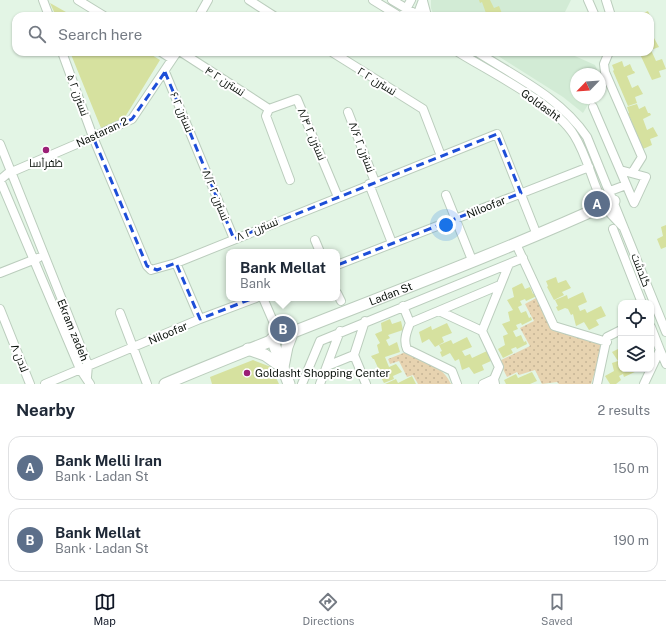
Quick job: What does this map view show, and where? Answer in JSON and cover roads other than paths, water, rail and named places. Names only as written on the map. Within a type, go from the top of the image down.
[{"type":"street","points":[[43,0],[47,12]]},
{"type":"street","points":[[78,0],[98,12]]},
{"type":"street","points":[[201,12],[208,0]]},
{"type":"street","points":[[249,0],[268,12]]},
{"type":"street","points":[[373,0],[399,12]]},
{"type":"street","points":[[394,1],[408,0]]},
{"type":"street","points":[[404,12],[411,0]]},
{"type":"street","points":[[419,12],[423,0]]},
{"type":"street","points":[[423,0],[426,12]]},
{"type":"street","points":[[588,0],[593,12]]},
{"type":"street","points":[[606,0],[610,12]]},
{"type":"street","points":[[394,1],[402,12]]},
{"type":"street","name":"۵ نسترن ۲","points":[[63,56],[93,138]]},
{"type":"street","points":[[167,56],[172,59]]},
{"type":"street","name":"Nastaran 2","points":[[0,180],[11,172],[93,138],[132,119],[165,72],[174,56]]},
{"type":"street","name":"۴ نسترن ۲","points":[[187,56],[269,109]]},
{"type":"street","name":"۲ نسترن ۲","points":[[338,56],[423,109],[441,156]]},
{"type":"street","name":"Goldasht","points":[[465,56],[554,112],[568,126],[581,147],[590,167],[610,199]]},
{"type":"street","name":"Goldasht","points":[[483,56],[560,105],[581,128],[587,137],[610,199]]},
{"type":"street","points":[[607,56],[604,64],[606,72],[642,157],[632,173]]},
{"type":"street","name":"۶ نسترن ۲","points":[[165,72],[199,152]]},
{"type":"street","points":[[537,100],[542,93]]},
{"type":"street","name":"۸/۴ نسترن ۲","points":[[269,109],[297,99],[338,197]]},
{"type":"street","points":[[593,107],[634,203],[646,177],[620,170]]},
{"type":"street","points":[[269,109],[266,116],[290,180]]},
{"type":"street","name":"۸/۶ نسترن ۲","points":[[348,112],[372,183],[380,213],[392,244]]},
{"type":"street","name":"۸ نسترن ۲","points":[[93,138],[147,266],[151,270],[157,270],[176,263],[234,238],[497,134],[521,192]]},
{"type":"street","name":"Ekram zadeh","points":[[0,144],[44,256],[88,380]]},
{"type":"street","name":"۸/۲ نسترن ۲","points":[[199,152],[234,238]]},
{"type":"street","name":"Niloofar","points":[[340,263],[456,219],[521,192],[590,167]]},
{"type":"street","name":"Ekram zadeh","points":[[0,180],[34,260],[84,367]]},
{"type":"street","points":[[610,199],[626,185]]},
{"type":"street","points":[[521,192],[537,235]]},
{"type":"street","points":[[446,195],[472,260]]},
{"type":"street","name":"گلدشت","points":[[610,199],[626,230],[650,300]]},
{"type":"street","name":"Ladan St","points":[[165,384],[272,339],[516,244],[610,199]]},
{"type":"street","points":[[613,228],[641,300]]},
{"type":"street","points":[[315,240],[319,249]]},
{"type":"street","points":[[516,244],[554,326],[607,342]]},
{"type":"street","points":[[0,273],[44,256]]},
{"type":"street","points":[[302,384],[320,341],[340,331],[523,258]]},
{"type":"street","points":[[176,263],[200,319]]},
{"type":"street","points":[[482,332],[509,264]]},
{"type":"street","points":[[410,323],[500,285]]},
{"type":"street","name":"Niloofar","points":[[45,384],[200,319],[248,301]]},
{"type":"street","points":[[264,301],[276,328]]},
{"type":"street","points":[[403,306],[410,323],[406,337],[406,349],[452,371],[457,384]]},
{"type":"street","name":"۸ لادن","points":[[0,309],[30,384]]},
{"type":"street","points":[[439,311],[482,332],[498,367],[495,382],[483,384]]},
{"type":"street","points":[[120,313],[147,384]]},
{"type":"street","name":"گلدشت","points":[[654,313],[664,323],[666,332]]},
{"type":"street","points":[[365,321],[354,355],[366,384]]},
{"type":"street","points":[[283,368],[287,347],[293,331]]},
{"type":"street","points":[[320,384],[340,331]]},
{"type":"street","points":[[597,384],[607,337],[618,332]]},
{"type":"street","points":[[654,335],[666,364]]},
{"type":"street","points":[[272,339],[289,384]]},
{"type":"street","points":[[248,349],[265,355],[283,368]]},
{"type":"street","points":[[644,384],[660,350]]},
{"type":"street","points":[[327,366],[354,355]]},
{"type":"place","name":"ظفرآسا","points":[[46,150]]},
{"type":"place","name":"Bank Melli Iran","points":[[597,204]]},
{"type":"place","name":"Bank Mellat","points":[[283,329]]},
{"type":"place","name":"Goldasht Shopping Center","points":[[247,373]]}]
